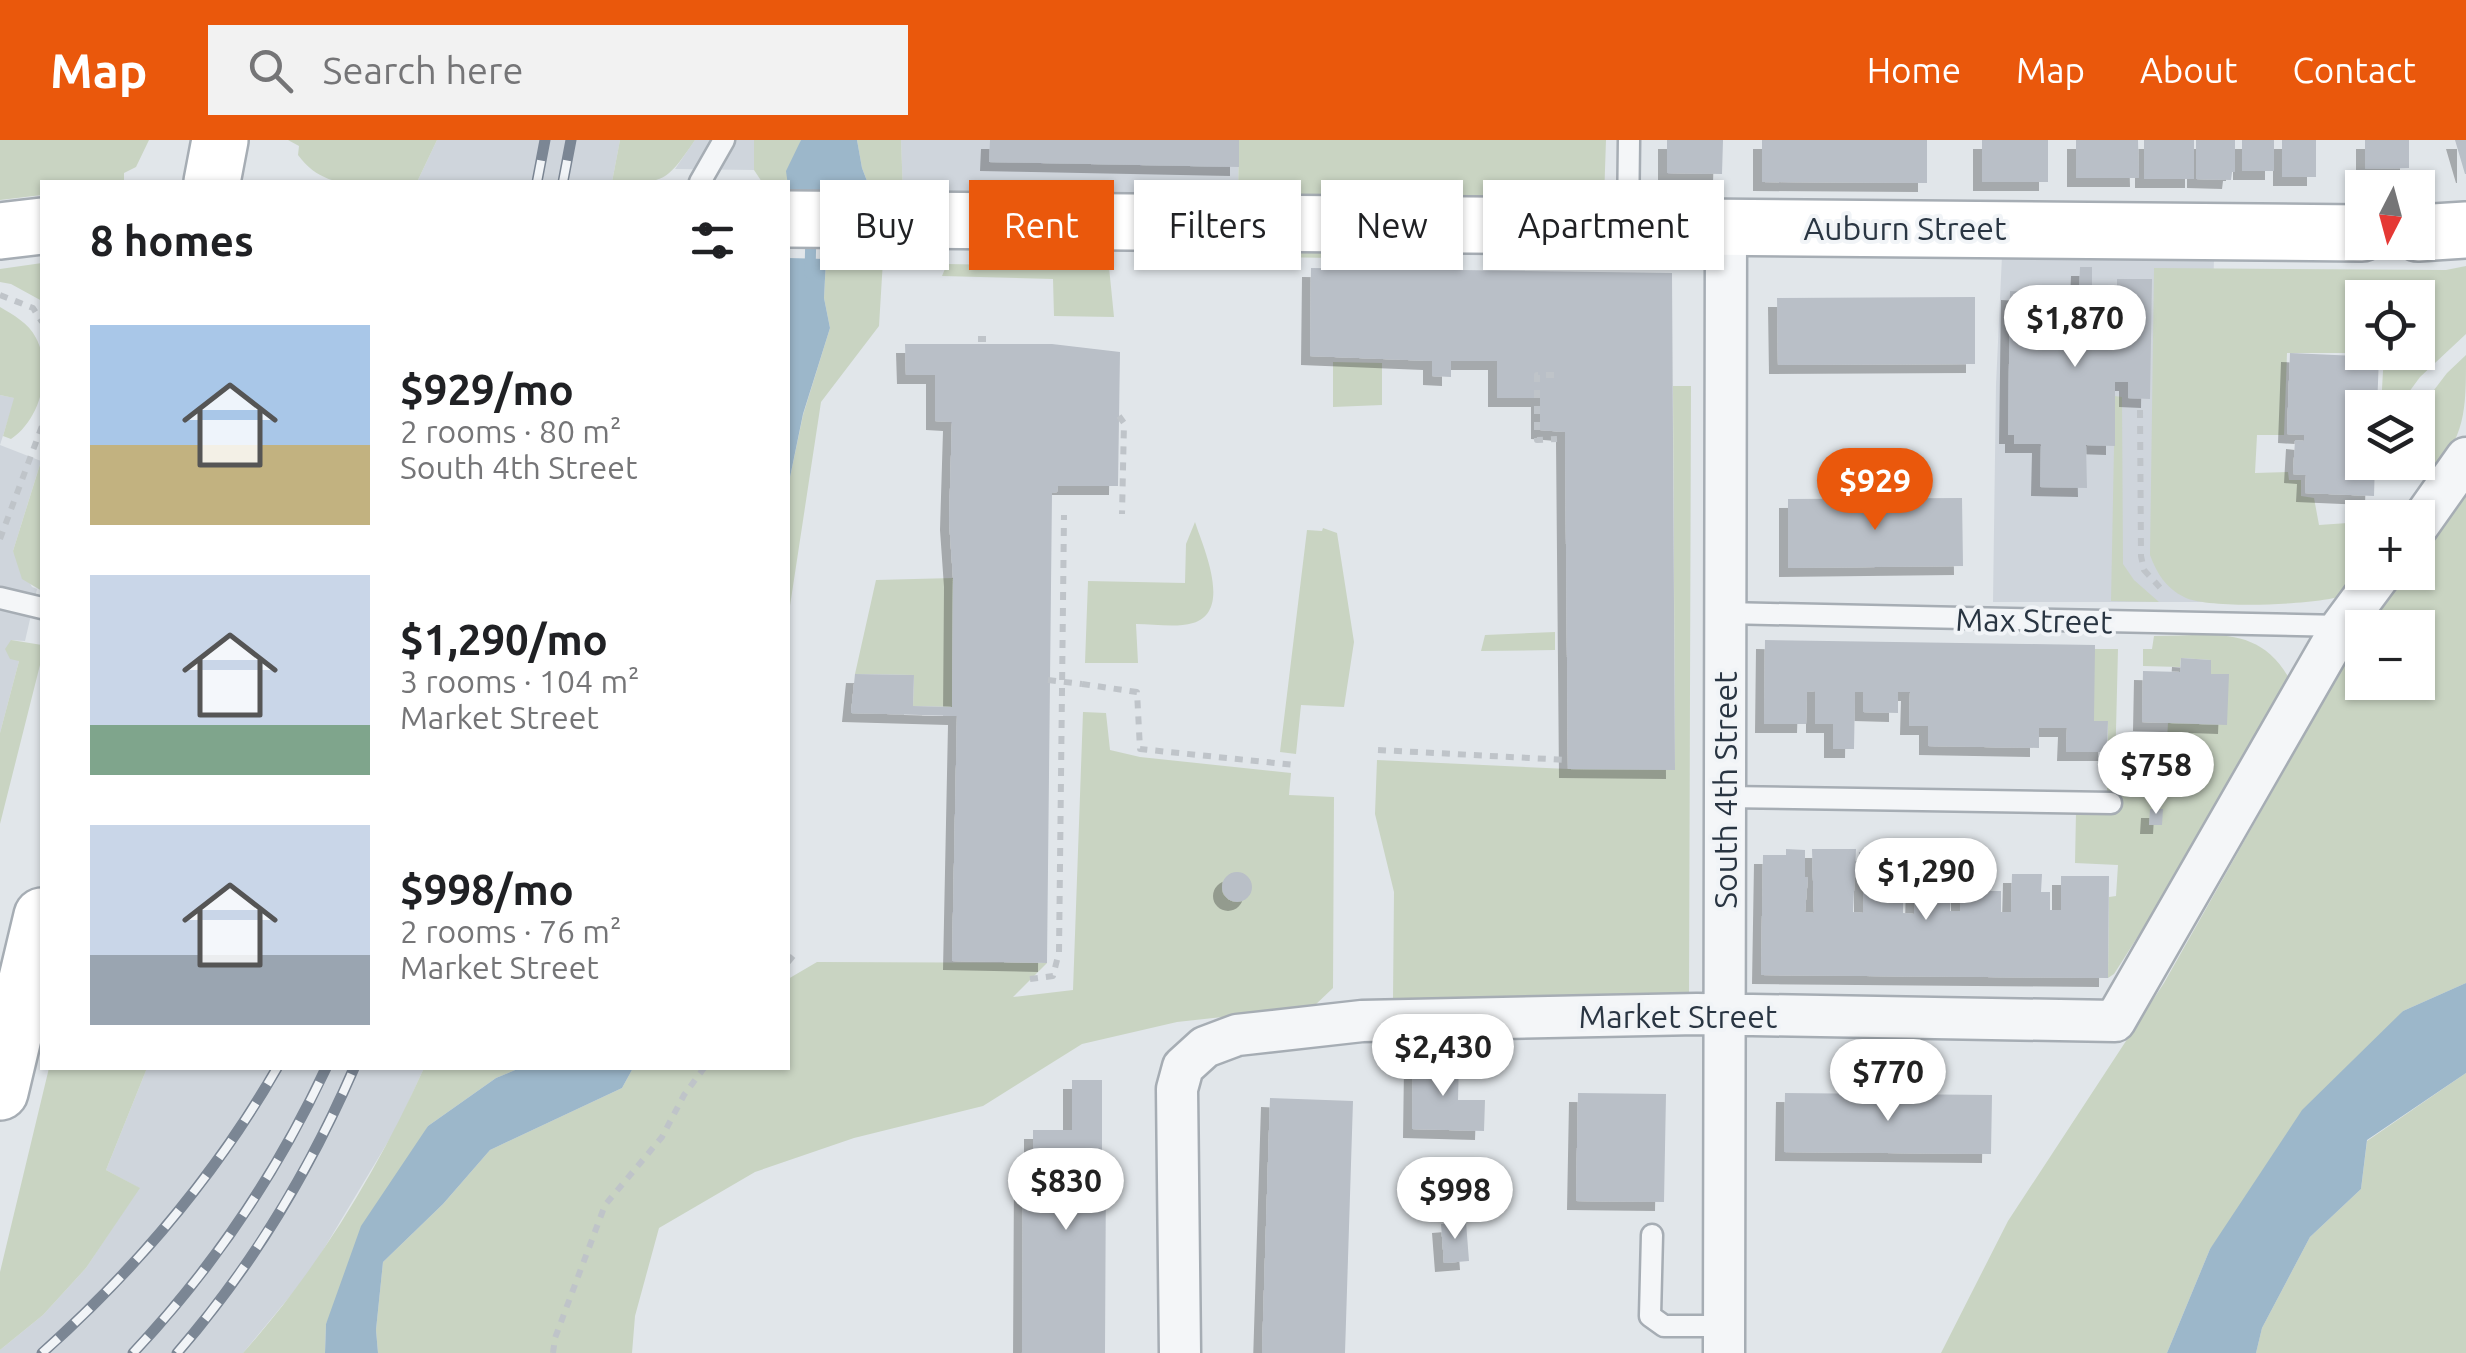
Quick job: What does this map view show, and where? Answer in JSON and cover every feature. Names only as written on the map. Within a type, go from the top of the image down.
[{"type":"street","points":[[212,180],[220,140]]},
{"type":"street","name":"Auburn Street","points":[[790,219],[1483,225]]},
{"type":"street","points":[[0,230],[40,226]]},
{"type":"street","name":"Auburn Street","points":[[1726,227],[2345,233]]},
{"type":"street","name":"South 4th Street","points":[[1724,1340],[1726,227]]},
{"type":"street","points":[[2435,233],[2466,230]]},
{"type":"street","points":[[2435,502],[2466,458]]},
{"type":"street","points":[[2342,626],[2369,590]]},
{"type":"street","name":"Market Street","points":[[1180,1353],[1177,1089],[1182,1067],[1205,1047],[1237,1035],[1362,1021],[1724,1014],[2114,1022],[2342,626]]},
{"type":"street","points":[[0,1092],[40,924]]},
{"type":"lane","points":[[701,180],[724,140]]},
{"type":"lane","points":[[1629,140],[1629,180]]},
{"type":"lane","points":[[0,598],[40,608]]},
{"type":"lane","name":"Max Street","points":[[1726,613],[2342,626]]},
{"type":"lane","points":[[1725,798],[2111,803]]},
{"type":"lane","points":[[1652,1235],[1650,1316],[1664,1326],[1724,1340]]},
{"type":"path","points":[[0,295],[33,308],[40,319]]},
{"type":"path","points":[[978,339],[992,339]]},
{"type":"path","points":[[1554,375],[1537,376],[1537,440],[1556,439]]},
{"type":"path","points":[[2140,410],[2144,570],[2155,586],[2211,624]]},
{"type":"path","points":[[1119,416],[1124,422],[1122,514]]},
{"type":"path","points":[[0,539],[40,431]]},
{"type":"path","points":[[1030,980],[1053,976],[1060,952],[1064,515]]},
{"type":"path","points":[[1048,680],[1137,692],[1140,749],[1295,765]]},
{"type":"path","points":[[1378,750],[1568,760]]},
{"type":"path","points":[[553,1353],[555,1338],[605,1205],[662,1137],[703,1070]]},
{"type":"shaded area","points":[[437,140],[620,140],[612,180],[418,180]]},
{"type":"shaded area","points":[[695,140],[754,140],[754,170],[675,169]]},
{"type":"shaded area","points":[[901,140],[1239,140],[1238,180],[1134,180],[1134,197],[1114,197],[1114,180],[969,180],[969,195],[949,195],[949,180],[902,180]]},
{"type":"shaded area","points":[[2002,256],[2214,258],[2205,602],[1993,602]]},
{"type":"shaded area","points":[[0,395],[15,398],[0,445]]},
{"type":"shaded area","points":[[0,445],[40,461],[40,464],[13,551],[32,587],[37,589],[25,641],[11,640],[19,661],[0,733]]},
{"type":"shaded area","points":[[146,1070],[423,1070],[398,1125],[310,1272],[243,1353],[0,1353],[43,1315],[86,1268],[139,1188],[106,1170]]},
{"type":"green space","points":[[0,140],[149,140],[136,167],[124,173],[124,180],[40,180],[40,195],[0,200]]},
{"type":"green space","points":[[288,140],[437,140],[418,180],[334,180],[310,168],[298,155],[299,146]]},
{"type":"green space","points":[[620,140],[695,140],[662,178],[612,180]]},
{"type":"green space","points":[[754,140],[801,140],[789,180],[761,180],[754,170]]},
{"type":"green space","points":[[857,140],[901,140],[902,180],[867,180]]},
{"type":"green space","points":[[1239,140],[1606,140],[1605,180],[1483,180],[1483,199],[1463,199],[1463,180],[1321,180],[1321,199],[1301,199],[1301,180],[1238,180]]},
{"type":"green space","points":[[1301,253],[1321,253],[1321,258],[1301,257]]},
{"type":"green space","points":[[40,263],[40,300],[0,282],[0,269]]},
{"type":"green space","points":[[949,264],[969,264],[969,270],[1109,270],[1114,317],[1054,316],[1053,279],[942,276],[949,270]]},
{"type":"green space","points":[[2466,266],[2466,334],[2435,363],[2435,280],[2345,280],[2345,353],[2287,353],[2284,435],[2257,435],[2255,473],[2288,472],[2289,480],[2301,480],[2301,496],[2314,498],[2319,525],[2345,523],[2345,590],[2351,590],[2349,594],[2316,601],[2216,604],[2184,597],[2159,574],[2150,555],[2154,268],[2446,270]]},
{"type":"green space","points":[[825,270],[882,270],[879,326],[821,402],[790,606],[790,477],[803,415],[830,328],[824,298]]},
{"type":"green space","points":[[0,307],[33,333],[40,349],[37,407],[11,439],[3,436],[14,398],[0,395]]},
{"type":"green space","points":[[2466,355],[2461,422],[2450,449],[2435,470],[2434,390]]},
{"type":"green space","points":[[1333,362],[1382,363],[1382,405],[1333,407]]},
{"type":"green space","points":[[2383,370],[2427,370],[2410,390],[2382,390]]},
{"type":"green space","points":[[1673,386],[1691,386],[1689,998],[1393,998],[1394,892],[1375,814],[1377,760],[1568,769],[1675,769]]},
{"type":"green space","points":[[2115,396],[2122,397],[2123,564],[2134,580],[2159,602],[2111,601]]},
{"type":"green space","points":[[40,464],[40,590],[22,579],[13,551]]},
{"type":"green space","points":[[2466,489],[2466,983],[2403,1011],[2210,1249],[2167,1353],[1941,1353],[2008,1221],[2164,983],[2345,663],[2345,700],[2435,700],[2435,610],[2379,610],[2393,590],[2435,590],[2435,534]]},
{"type":"green space","points":[[1195,522],[1212,577],[1211,606],[1205,616],[1179,625],[1136,624],[1138,663],[1085,663],[1088,581],[1185,583],[1186,544]]},
{"type":"green space","points":[[1323,528],[1337,533],[1354,642],[1344,707],[1301,705],[1296,754],[1280,752],[1307,530]]},
{"type":"green space","points":[[953,578],[952,707],[913,706],[914,675],[855,674],[876,580]]},
{"type":"green space","points":[[1555,632],[1555,650],[1481,651],[1485,635]]},
{"type":"green space","points":[[2213,635],[2248,641],[2278,662],[2290,680],[2210,823],[2108,978],[2109,897],[2116,896],[2118,865],[2075,863],[2076,812],[2116,812],[2115,794],[2107,793],[2108,721],[2094,721],[2094,649],[2118,649],[2115,771],[2165,773],[2168,723],[2228,674],[2211,674],[2211,660],[2181,658],[2180,667],[2143,666],[2143,649],[2152,649],[2154,636]]},
{"type":"green space","points":[[11,640],[40,645],[40,665],[0,824],[0,733],[19,661],[10,659],[5,649]]},
{"type":"green space","points":[[1083,712],[1106,713],[1110,750],[1140,757],[1291,773],[1289,795],[1334,797],[1333,988],[1313,1007],[1177,1022],[1082,1044],[983,1106],[854,1138],[755,1172],[659,1228],[635,1316],[632,1353],[378,1353],[376,1330],[383,1262],[443,1204],[490,1150],[622,1088],[632,1070],[790,1070],[790,978],[817,962],[1047,963],[1013,997],[1073,990]]},
{"type":"green space","points":[[49,1070],[146,1070],[106,1170],[140,1188],[86,1268],[43,1315],[0,1350],[0,1272]]},
{"type":"green space","points":[[423,1070],[515,1070],[496,1078],[428,1126],[326,1324],[325,1353],[243,1353],[321,1253],[387,1144]]},
{"type":"green space","points":[[2466,1073],[2466,1353],[2256,1353],[2262,1328],[2310,1237],[2361,1189],[2367,1141]]},
{"type":"water","points":[[801,140],[857,140],[867,180],[820,180],[820,193],[790,193],[786,171]]},
{"type":"water","points":[[790,258],[820,259],[820,270],[825,270],[824,298],[830,328],[803,414],[790,477]]},
{"type":"water","points":[[2466,983],[2466,1073],[2367,1140],[2361,1189],[2310,1237],[2262,1328],[2256,1353],[2167,1353],[2210,1249],[2302,1110],[2403,1011]]},
{"type":"water","points":[[515,1070],[632,1070],[622,1088],[490,1150],[443,1204],[383,1262],[376,1330],[378,1353],[325,1353],[326,1324],[361,1226],[428,1126],[496,1078]]},
{"type":"building","points":[[990,140],[1239,140],[1239,167],[989,162]]},
{"type":"building","points":[[1667,140],[1723,140],[1722,174],[1667,173]]},
{"type":"building","points":[[1762,140],[1927,140],[1927,183],[1762,182]]},
{"type":"building","points":[[1982,140],[2048,140],[2048,182],[1982,182]]},
{"type":"building","points":[[2076,140],[2138,140],[2139,178],[2076,178]]},
{"type":"building","points":[[2144,140],[2194,140],[2194,179],[2144,179]]},
{"type":"building","points":[[2196,140],[2235,140],[2235,172],[2231,180],[2196,179]]},
{"type":"building","points":[[2242,140],[2274,140],[2274,171],[2242,171]]},
{"type":"building","points":[[2282,140],[2316,140],[2316,177],[2282,177]]},
{"type":"building","points":[[2365,140],[2409,140],[2409,168],[2365,169]]},
{"type":"building","points":[[2455,140],[2466,140],[2466,174],[2465,174]]},
{"type":"building","points":[[2080,267],[2092,267],[2092,292],[2117,292],[2117,279],[2152,279],[2150,399],[2128,398],[2128,382],[2115,382],[2115,446],[2086,445],[2087,488],[2040,487],[2041,444],[2014,444],[2014,435],[2008,435],[2010,291],[2030,292],[2030,285],[2039,285],[2039,292],[2079,292]]},
{"type":"building","points":[[1311,268],[1672,273],[1675,770],[1568,769],[1565,432],[1540,430],[1540,398],[1497,398],[1497,361],[1451,361],[1451,377],[1432,376],[1432,361],[1310,356]]},
{"type":"building","points":[[1975,297],[1975,364],[1778,365],[1777,298]]},
{"type":"building","points":[[905,344],[1052,344],[1120,352],[1118,486],[1058,486],[1057,492],[1052,493],[1047,963],[952,961],[957,716],[851,713],[855,674],[914,675],[913,706],[952,707],[952,422],[935,421],[935,375],[906,375]]},
{"type":"building","points":[[2290,353],[2345,355],[2345,370],[2378,370],[2378,390],[2345,390],[2345,480],[2374,480],[2374,496],[2305,493],[2306,475],[2293,474],[2295,440],[2304,441],[2304,435],[2287,434]]},
{"type":"building","points":[[1962,498],[1963,566],[1788,568],[1788,499]]},
{"type":"building","points":[[1765,640],[2095,645],[2094,721],[2108,721],[2107,752],[2066,752],[2067,728],[2039,728],[2039,748],[1928,746],[1928,726],[1909,726],[1910,692],[1898,692],[1898,713],[1863,712],[1863,692],[1855,692],[1854,749],[1833,749],[1833,724],[1815,724],[1815,691],[1807,692],[1806,724],[1764,724]]},
{"type":"building","points":[[2181,658],[2211,660],[2211,674],[2229,674],[2227,725],[2142,722],[2143,671],[2180,672]]},
{"type":"building","points":[[2150,809],[2163,809],[2162,825],[2149,825]]},
{"type":"building","points":[[1786,849],[1805,850],[1805,912],[1814,913],[1812,849],[1856,849],[1853,912],[1863,913],[1859,852],[1907,853],[1903,913],[1914,914],[1915,876],[1950,876],[1950,911],[1960,911],[1960,875],[1981,875],[1981,891],[2001,891],[2001,912],[2011,912],[2012,874],[2042,874],[2041,892],[2050,892],[2050,910],[2061,910],[2061,876],[2109,876],[2108,978],[1761,975],[1763,855],[1786,855]]},
{"type":"building","points":[[1237,872],[1251,881],[1252,887],[1243,901],[1237,902],[1223,893],[1222,887],[1231,873]]},
{"type":"building","points":[[1413,1059],[1459,1060],[1458,1100],[1485,1100],[1484,1131],[1412,1129]]},
{"type":"building","points":[[1072,1080],[1102,1080],[1102,1166],[1106,1165],[1105,1353],[1022,1353],[1023,1165],[1033,1165],[1033,1130],[1072,1130]]},
{"type":"building","points":[[1578,1093],[1666,1094],[1664,1202],[1576,1201]]},
{"type":"building","points":[[1785,1093],[1992,1095],[1991,1154],[1784,1152]]},
{"type":"building","points":[[1270,1098],[1353,1101],[1345,1353],[1262,1353]]},
{"type":"building","points":[[1466,1222],[1469,1261],[1444,1263],[1441,1224]]},
{"type":"waterway","points":[[810,273],[811,232]]},
{"type":"railway","points":[[537,180],[545,140]]},
{"type":"railway","points":[[563,180],[571,140]]},
{"type":"railway","points":[[42,1353],[109,1289],[171,1220],[227,1146],[276,1070]]},
{"type":"railway","points":[[133,1353],[190,1287],[241,1218],[286,1145],[325,1070]]},
{"type":"railway","points":[[177,1353],[229,1287],[276,1217],[318,1144],[353,1070]]}]
